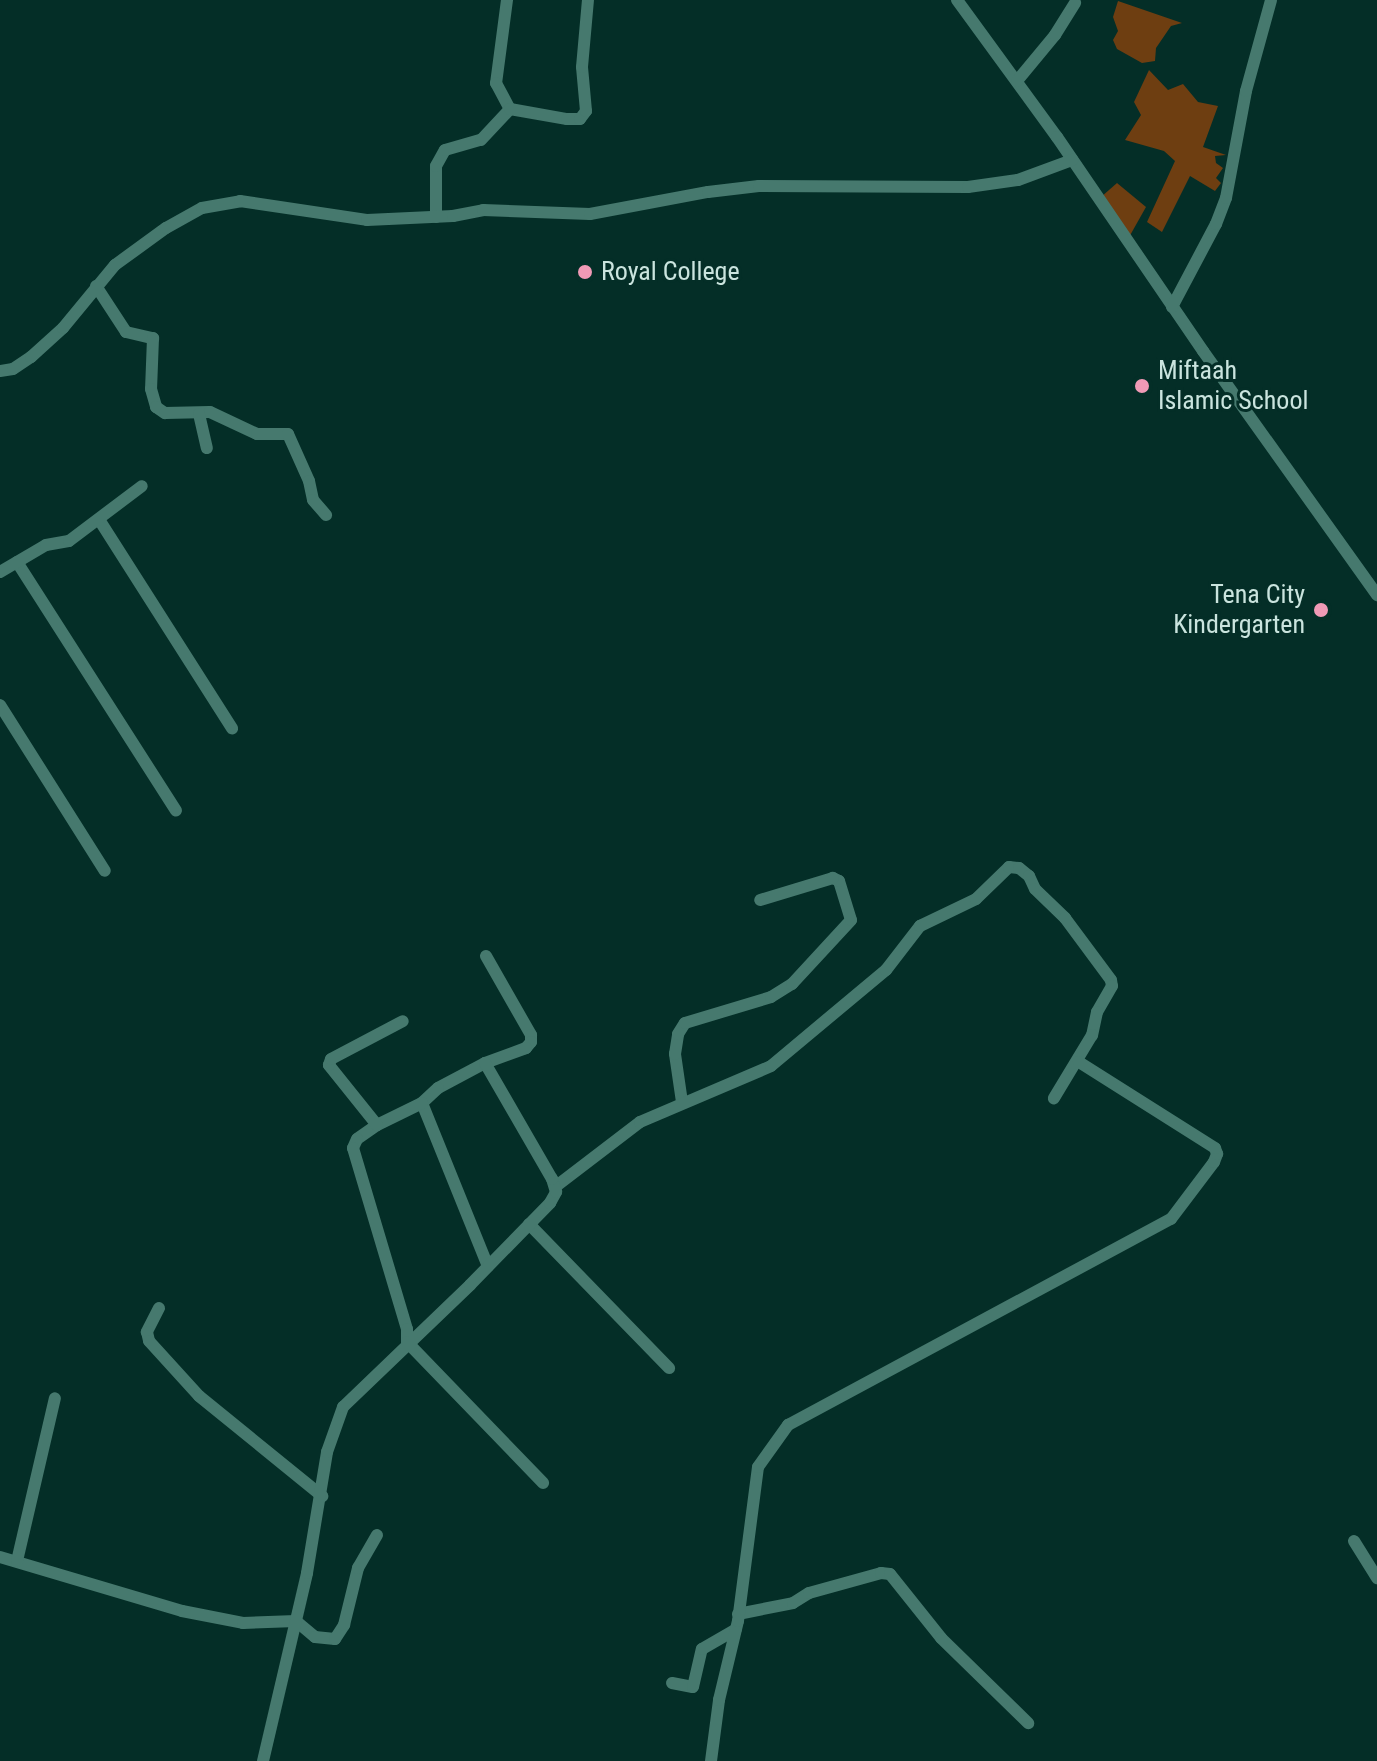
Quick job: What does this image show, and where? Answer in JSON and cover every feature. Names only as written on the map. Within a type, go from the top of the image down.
[{"type":"street","points":[[507,0],[496,83],[510,109]]},
{"type":"street","points":[[510,109],[567,119],[580,119],[586,111],[582,67],[588,0]]},
{"type":"street","points":[[957,0],[1377,595]]},
{"type":"street","points":[[1172,307],[1216,224],[1226,198],[1246,91],[1271,0]]},
{"type":"street","points":[[1017,81],[1055,35],[1075,3]]},
{"type":"street","points":[[436,217],[436,166],[445,150],[481,140],[510,109]]},
{"type":"street","points":[[0,371],[13,369],[56,335],[115,265],[166,228],[202,208],[240,201],[367,220],[436,217],[483,210],[590,214],[708,192],[791,184],[968,187],[1018,180],[1072,160]]},
{"type":"street","points":[[96,286],[126,332],[153,338],[151,389],[156,407],[165,413],[192,411],[218,415],[257,434],[288,434],[309,481],[313,500],[326,515]]},
{"type":"street","points":[[199,414],[207,448]]},
{"type":"street","points":[[0,572],[46,545],[69,541],[100,521],[111,506],[142,486]]},
{"type":"street","points":[[100,521],[232,728]]},
{"type":"street","points":[[17,562],[176,811]]},
{"type":"street","points":[[0,705],[105,871]]},
{"type":"street","points":[[263,1761],[322,1496],[327,1452],[343,1407],[550,1203],[555,1187],[640,1122],[771,1066],[886,970],[920,926],[976,899],[1009,867],[1019,868],[1029,876],[1035,889],[1065,918],[1111,980],[1112,986],[1097,1012],[1092,1035],[1079,1062],[1054,1098]]},
{"type":"street","points":[[682,1102],[675,1054],[678,1034],[685,1023],[757,1004],[782,991],[849,926],[851,920],[839,881],[833,878],[760,900]]},
{"type":"street","points":[[486,956],[532,1039],[526,1048],[485,1063],[438,1088],[422,1103],[377,1125],[357,1139],[353,1148],[407,1329],[407,1342],[543,1483]]},
{"type":"street","points":[[377,1125],[329,1065],[331,1059],[403,1021]]},
{"type":"street","points":[[711,1761],[717,1709],[736,1629],[758,1467],[793,1420],[1171,1219],[1214,1162],[1217,1154],[1215,1148],[1079,1062]]},
{"type":"street","points":[[485,1063],[555,1187]]},
{"type":"street","points":[[422,1103],[488,1266]]},
{"type":"street","points":[[529,1224],[669,1368]]},
{"type":"street","points":[[159,1308],[147,1332],[149,1341],[199,1396],[322,1496]]},
{"type":"street","points":[[17,1561],[55,1398]]},
{"type":"street","points":[[0,1557],[182,1611],[243,1623],[296,1621],[315,1637],[338,1637],[344,1625],[358,1568],[377,1535]]},
{"type":"street","points":[[1354,1541],[1377,1578]]},
{"type":"street","points":[[738,1614],[793,1603],[809,1593],[886,1573],[956,1655],[1028,1723]]},
{"type":"street","points":[[672,1683],[693,1687],[702,1649],[736,1629]]},
{"type":"shaded area","points":[[1118,1],[1182,23],[1171,26],[1156,48],[1155,61],[1142,63],[1117,49],[1113,40],[1118,31],[1113,17]]},
{"type":"shaded area","points":[[1149,70],[1168,90],[1183,84],[1198,102],[1218,106],[1203,147],[1226,155],[1215,156],[1216,163],[1223,168],[1216,178],[1221,183],[1215,191],[1190,176],[1162,232],[1147,222],[1175,161],[1164,151],[1125,140],[1141,115],[1134,102]]},
{"type":"shaded area","points":[[1117,183],[1146,207],[1128,239],[1101,197]]},
{"type":"place","name":"Royal College","points":[[585,272]]},
{"type":"place","name":"Miftaah Islamic School","points":[[1142,386]]},
{"type":"place","name":"Tena City Kindergarten","points":[[1321,610]]}]
